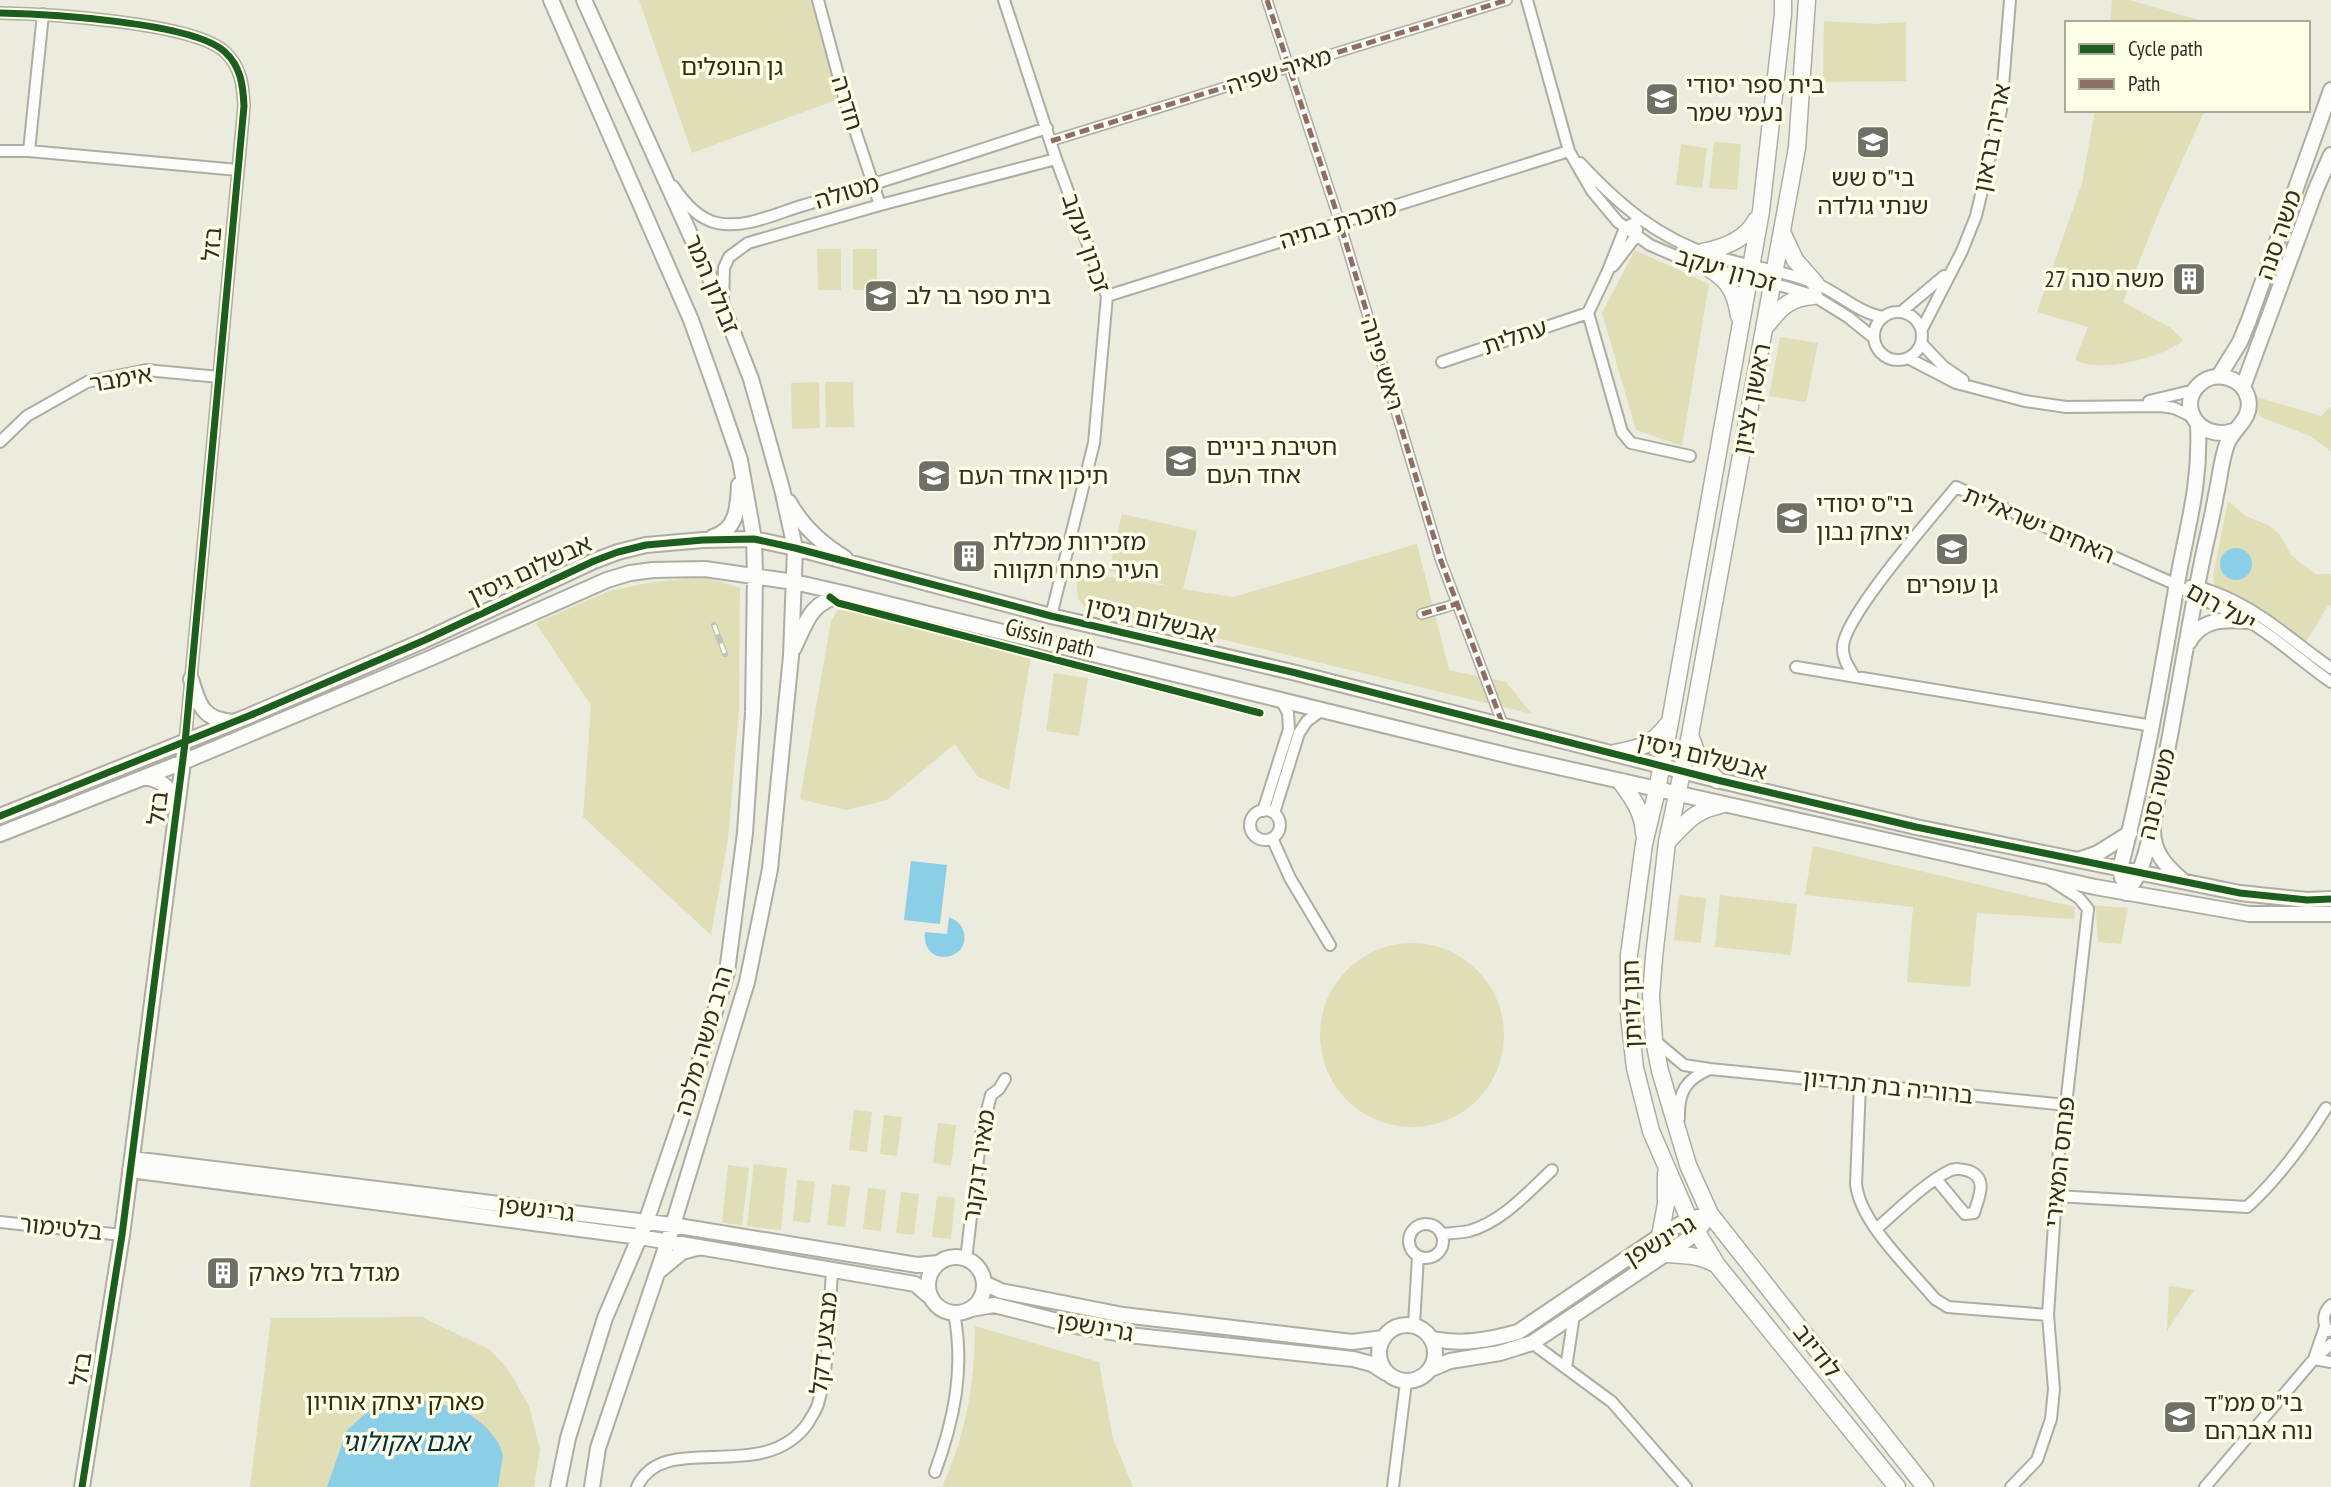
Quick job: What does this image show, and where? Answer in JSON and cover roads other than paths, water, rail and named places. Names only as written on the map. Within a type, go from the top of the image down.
[{"type":"main road","name":"ראשון לציון","points":[[1661,766],[1761,211],[1783,0]]},
{"type":"main road","name":"ראשון לציון","points":[[1676,795],[1690,735],[1797,148],[1807,0]]},
{"type":"main road","points":[[1702,252],[1725,245],[1746,234],[1761,211]]},
{"type":"main road","points":[[1765,329],[1775,314],[1788,303],[1815,290],[1795,260],[1782,233]]},
{"type":"main road","points":[[1711,270],[1720,275],[1731,289],[1740,323]]},
{"type":"main road","points":[[1614,753],[1645,746],[1658,738],[1670,722]]},
{"type":"main road","points":[[1690,735],[1700,762],[1717,780]]},
{"type":"main road","name":"חנן לויתן","points":[[1661,766],[1644,844],[1629,955],[1629,1015],[1635,1068],[1651,1131],[1693,1226]]},
{"type":"main road","points":[[1621,782],[1637,804],[1643,819],[1644,844]]},
{"type":"main road","name":"חנן לויתן","points":[[1676,795],[1667,842],[1654,957],[1651,996],[1654,1040],[1660,1071],[1688,1165],[1710,1214]]},
{"type":"main road","points":[[1667,842],[1693,815],[1704,808],[1721,805]]},
{"type":"main road","points":[[1660,1236],[1666,1204],[1666,1163]]},
{"type":"main road","name":"לודיוב","points":[[1710,1214],[1925,1487]]},
{"type":"main road","name":"לודיוב","points":[[1693,1226],[1717,1265],[1897,1487]]},
{"type":"main road","points":[[1665,1254],[1690,1255],[1708,1259],[1717,1265]]},
{"type":"street","name":"זבולון המר","points":[[551,0],[691,320],[740,460],[754,539],[755,576]]},
{"type":"street","name":"זבולון המר","points":[[584,0],[723,307],[751,379],[782,489],[795,548],[794,582]]},
{"type":"street","name":"חדרה","points":[[818,0],[844,97],[880,205]]},
{"type":"street","name":"זכרון יעקב","points":[[1004,0],[1056,159],[1107,296],[1094,443],[1051,616]]},
{"type":"street","name":"ראש פינה","points":[[1267,0],[1340,223],[1456,604],[1503,725]]},
{"type":"street","name":"מאיר שפיה","points":[[1051,141],[1507,0]]},
{"type":"street","name":"זכרון יעקב","points":[[1527,0],[1569,151],[1592,191],[1625,228],[1673,256],[1711,270],[1749,273],[1837,294],[1861,310],[1882,317]]},
{"type":"street","name":"אריה בראון","points":[[1922,329],[1962,251],[1976,216],[2001,110],[2010,0]]},
{"type":"street","points":[[0,13],[43,13],[29,151]]},
{"type":"street","name":"בזל","points":[[43,13],[163,28],[199,38],[225,51],[242,77],[244,106],[183,762],[122,1235],[82,1487]]},
{"type":"street","name":"משה סנה","points":[[2219,376],[2240,342],[2331,90]]},
{"type":"street","name":"מטולה","points":[[663,173],[686,203],[695,210],[715,223],[740,224],[1046,128]]},
{"type":"street","points":[[0,151],[29,151],[238,170]]},
{"type":"street","name":"זכרון יעקב","points":[[1569,151],[1603,188],[1640,220],[1672,239],[1749,273]]},
{"type":"street","name":"מזכרת בתיה","points":[[1107,296],[1569,151]]},
{"type":"street","name":"משה סנה","points":[[2243,387],[2331,155]]},
{"type":"street","name":"מטולה","points":[[723,307],[724,268],[729,257],[748,243],[1056,159]]},
{"type":"street","points":[[1640,220],[1625,228],[1588,313],[1622,432],[1631,443],[1690,456]]},
{"type":"street","points":[[1607,273],[1636,236],[1640,220]]},
{"type":"street","name":"אריה בראון","points":[[1901,312],[1930,290],[1951,269]]},
{"type":"street","name":"זכרון יעקב","points":[[1815,290],[1874,338]]},
{"type":"street","points":[[1901,312],[1914,317],[1922,329],[1921,344],[1914,354],[1900,360],[1880,352],[1874,338],[1882,317],[1901,312]]},
{"type":"street","name":"עתלית","points":[[1442,362],[1588,313]]},
{"type":"street","points":[[1921,344],[1944,367],[1984,392]]},
{"type":"street","points":[[1908,358],[1956,383],[1984,392],[2066,407],[2133,405],[2174,408],[2215,434],[2233,431],[2241,425],[2249,408],[2243,387],[2229,377],[2219,376],[2201,383],[2191,399],[2196,421]]},
{"type":"street","name":"אימבר","points":[[0,442],[27,416],[87,382],[146,370],[219,377]]},
{"type":"street","points":[[2133,405],[2195,390]]},
{"type":"street","name":"משה סנה","points":[[2126,893],[2120,869],[2153,726],[2199,476],[2196,421]]},
{"type":"street","name":"משה סנה","points":[[2126,893],[2139,872],[2153,820],[2195,591],[2221,466],[2233,431]]},
{"type":"street","points":[[704,540],[719,536],[735,518],[740,460]]},
{"type":"street","name":"האחים ישראלית","points":[[1854,676],[1844,660],[1846,632],[1862,606],[1956,487],[2177,585]]},
{"type":"street","points":[[782,489],[807,528],[838,554],[866,568]]},
{"type":"street","name":"אבשלום גיסין","points":[[0,816],[235,722],[425,640],[594,561],[646,545],[754,539],[1051,616],[1292,672],[1717,780],[1916,827],[2266,897],[2331,899]]},
{"type":"street","name":"אבשלום גיסין","points":[[0,834],[183,762],[433,657],[607,580],[653,570],[705,569],[794,582],[847,594],[1676,795],[2045,876],[2249,914],[2331,914]]},
{"type":"street","name":"הרב משה מלכה","points":[[558,1487],[568,1438],[605,1318],[646,1222],[727,972],[745,833],[753,712],[755,576]]},
{"type":"street","name":"הרב משה מלכה","points":[[592,1487],[598,1448],[668,1241],[747,982],[770,869],[791,656],[794,582]]},
{"type":"street","name":"יעל רום","points":[[2177,585],[2251,610],[2277,625],[2331,668]]},
{"type":"street","name":"יעל רום","points":[[2195,591],[2268,634],[2331,682]]},
{"type":"street","points":[[791,656],[810,613],[830,597],[847,594]]},
{"type":"street","points":[[1422,614],[1456,604]]},
{"type":"street","points":[[2185,653],[2195,631],[2203,624],[2232,619],[2247,621]]},
{"type":"street","points":[[1796,667],[2153,726]]},
{"type":"street","points":[[191,679],[196,696],[207,714],[220,721],[235,722]]},
{"type":"street","points":[[1268,812],[1289,729],[1288,713],[1281,700]]},
{"type":"street","points":[[1268,812],[1299,733],[1307,721],[1322,710]]},
{"type":"street","points":[[145,777],[165,784],[173,795],[177,809]]},
{"type":"street","points":[[1268,812],[1255,816],[1251,830],[1257,838],[1272,838]]},
{"type":"street","points":[[1268,812],[1280,826],[1272,838]]},
{"type":"street","points":[[2153,820],[2153,838],[2157,853],[2183,881]]},
{"type":"street","points":[[2077,860],[2098,853],[2130,833]]},
{"type":"street","points":[[1272,838],[1290,878],[1330,945]]},
{"type":"street","name":"פנחס המאירי","points":[[2011,1487],[2033,1466],[2051,1419],[2054,1389],[2048,1315],[2059,1149],[2088,909],[2079,898],[2045,876]]},
{"type":"street","name":"ברוריה בת תרדיון","points":[[1654,1040],[1684,1065],[2066,1105]]},
{"type":"street","points":[[1679,1137],[1678,1102],[1684,1088],[1695,1076],[1710,1069]]},
{"type":"street","name":"מאיר דנקנר","points":[[966,1259],[983,1124],[991,1095],[999,1089],[1004,1079]]},
{"type":"street","points":[[1860,1084],[1856,1184],[1862,1209],[1876,1229],[1935,1299],[1948,1307],[2048,1315]]},
{"type":"street","points":[[2056,1196],[2246,1207],[2272,1184],[2304,1143],[2326,1108]]},
{"type":"street","name":"גרינשפן","points":[[131,1164],[672,1225],[917,1265],[938,1263]]},
{"type":"street","name":"גרינשפן","points":[[131,1164],[668,1241]]},
{"type":"street","points":[[1441,1234],[1467,1232],[1488,1224],[1506,1212],[1552,1170]]},
{"type":"street","points":[[1876,1229],[1936,1179],[1951,1170],[1966,1170],[1976,1174],[1980,1180],[1982,1188],[1974,1213],[1965,1214],[1936,1179]]},
{"type":"street","points":[[617,1219],[638,1213],[655,1195]]},
{"type":"street","points":[[681,1196],[686,1212],[702,1229]]},
{"type":"street","name":"גרינשפן","points":[[1432,1368],[1450,1361],[1500,1353],[1532,1343],[1665,1254],[1693,1226],[1710,1214]]},
{"type":"street","name":"בלטימור","points":[[0,1222],[122,1235]]},
{"type":"street","points":[[1414,1325],[1418,1256],[1410,1244],[1415,1229],[1420,1225],[1432,1225],[1441,1234],[1443,1246],[1430,1258],[1418,1256]]},
{"type":"street","name":"גרינשפן","points":[[1433,1339],[1465,1343],[1491,1340],[1518,1332],[1660,1236],[1693,1226]]},
{"type":"street","points":[[618,1234],[628,1247],[628,1263]]},
{"type":"street","points":[[668,1241],[915,1284],[943,1310],[954,1313],[971,1309],[981,1297],[984,1283],[981,1273],[966,1259],[946,1259],[938,1263],[930,1273],[927,1285],[929,1296]]},
{"type":"street","points":[[657,1272],[682,1252],[700,1247]]},
{"type":"street","name":"מבצע דקל","points":[[774,1461],[790,1450],[803,1434],[817,1405],[824,1369],[832,1271]]},
{"type":"street","name":"גרינשפן","points":[[984,1283],[1001,1291],[1123,1315],[1352,1342],[1383,1338]]},
{"type":"street","name":"גרינשפן","points":[[971,1309],[994,1305],[1081,1327],[1128,1335],[1353,1359],[1372,1364],[1386,1373]]},
{"type":"street","points":[[2314,1359],[2328,1331],[2325,1314],[2331,1305]]},
{"type":"street","points":[[935,1472],[950,1430],[956,1400],[959,1338],[954,1313]]},
{"type":"street","points":[[1566,1368],[1574,1315]]},
{"type":"street","points":[[1414,1325],[1426,1331],[1433,1339],[1436,1359],[1432,1368],[1416,1381],[1394,1379],[1386,1373],[1378,1355],[1383,1338],[1395,1327],[1414,1325]]},
{"type":"street","points":[[1532,1343],[1612,1402],[1686,1487]]},
{"type":"street","points":[[2205,1487],[2314,1359],[2331,1344]]},
{"type":"street","points":[[2314,1359],[2331,1362]]},
{"type":"street","points":[[1393,1487],[1406,1382]]},
{"type":"street","points":[[637,1487],[639,1482],[657,1468],[682,1463],[728,1468]]},
{"type":"water","points":[[2236,548],[2247,553],[2252,564],[2247,575],[2236,580],[2225,575],[2220,564],[2225,553]]},
{"type":"water","points":[[911,861],[947,865],[940,924],[904,920]]},
{"type":"water","points":[[949,917],[962,927],[964,943],[953,955],[937,956],[926,944],[925,932],[947,934]]},
{"type":"water","name":"אגם אקולוגי","points":[[402,1396],[463,1409],[486,1427],[498,1442],[503,1455],[498,1487],[327,1487],[347,1430],[373,1407]]},
{"type":"railway","points":[[714,625],[725,654]]},
{"type":"place","name":"בית ספר יסודי נעמי שמר","points":[[1662,99]]},
{"type":"place","name":"בי\"ס שש שנתי גולדה","points":[[1873,142]]},
{"type":"place","name":"משה סנה 27","points":[[2189,279]]},
{"type":"place","name":"בית ספר בר לב","points":[[881,296]]},
{"type":"place","name":"חטיבת ביניים אחד העם","points":[[1181,461]]},
{"type":"place","name":"תיכון אחד העם","points":[[934,476]]},
{"type":"place","name":"בי\"ס יסודי יצחק נבון","points":[[1792,518]]},
{"type":"place","name":"גן עופרים","points":[[1952,549]]},
{"type":"place","name":"מזכירות מכללת העיר פתח תקווה","points":[[969,556]]},
{"type":"place","name":"מגדל בזל פארק","points":[[223,1273]]},
{"type":"place","name":"בי\"ס ממ\"ד נוה אברהם","points":[[2180,1417]]},
{"type":"park label","name":"גן הנופלים","points":[[732,67]]},
{"type":"park label","name":"פארק יצחק אוחיון","points":[[395,1402]]}]
